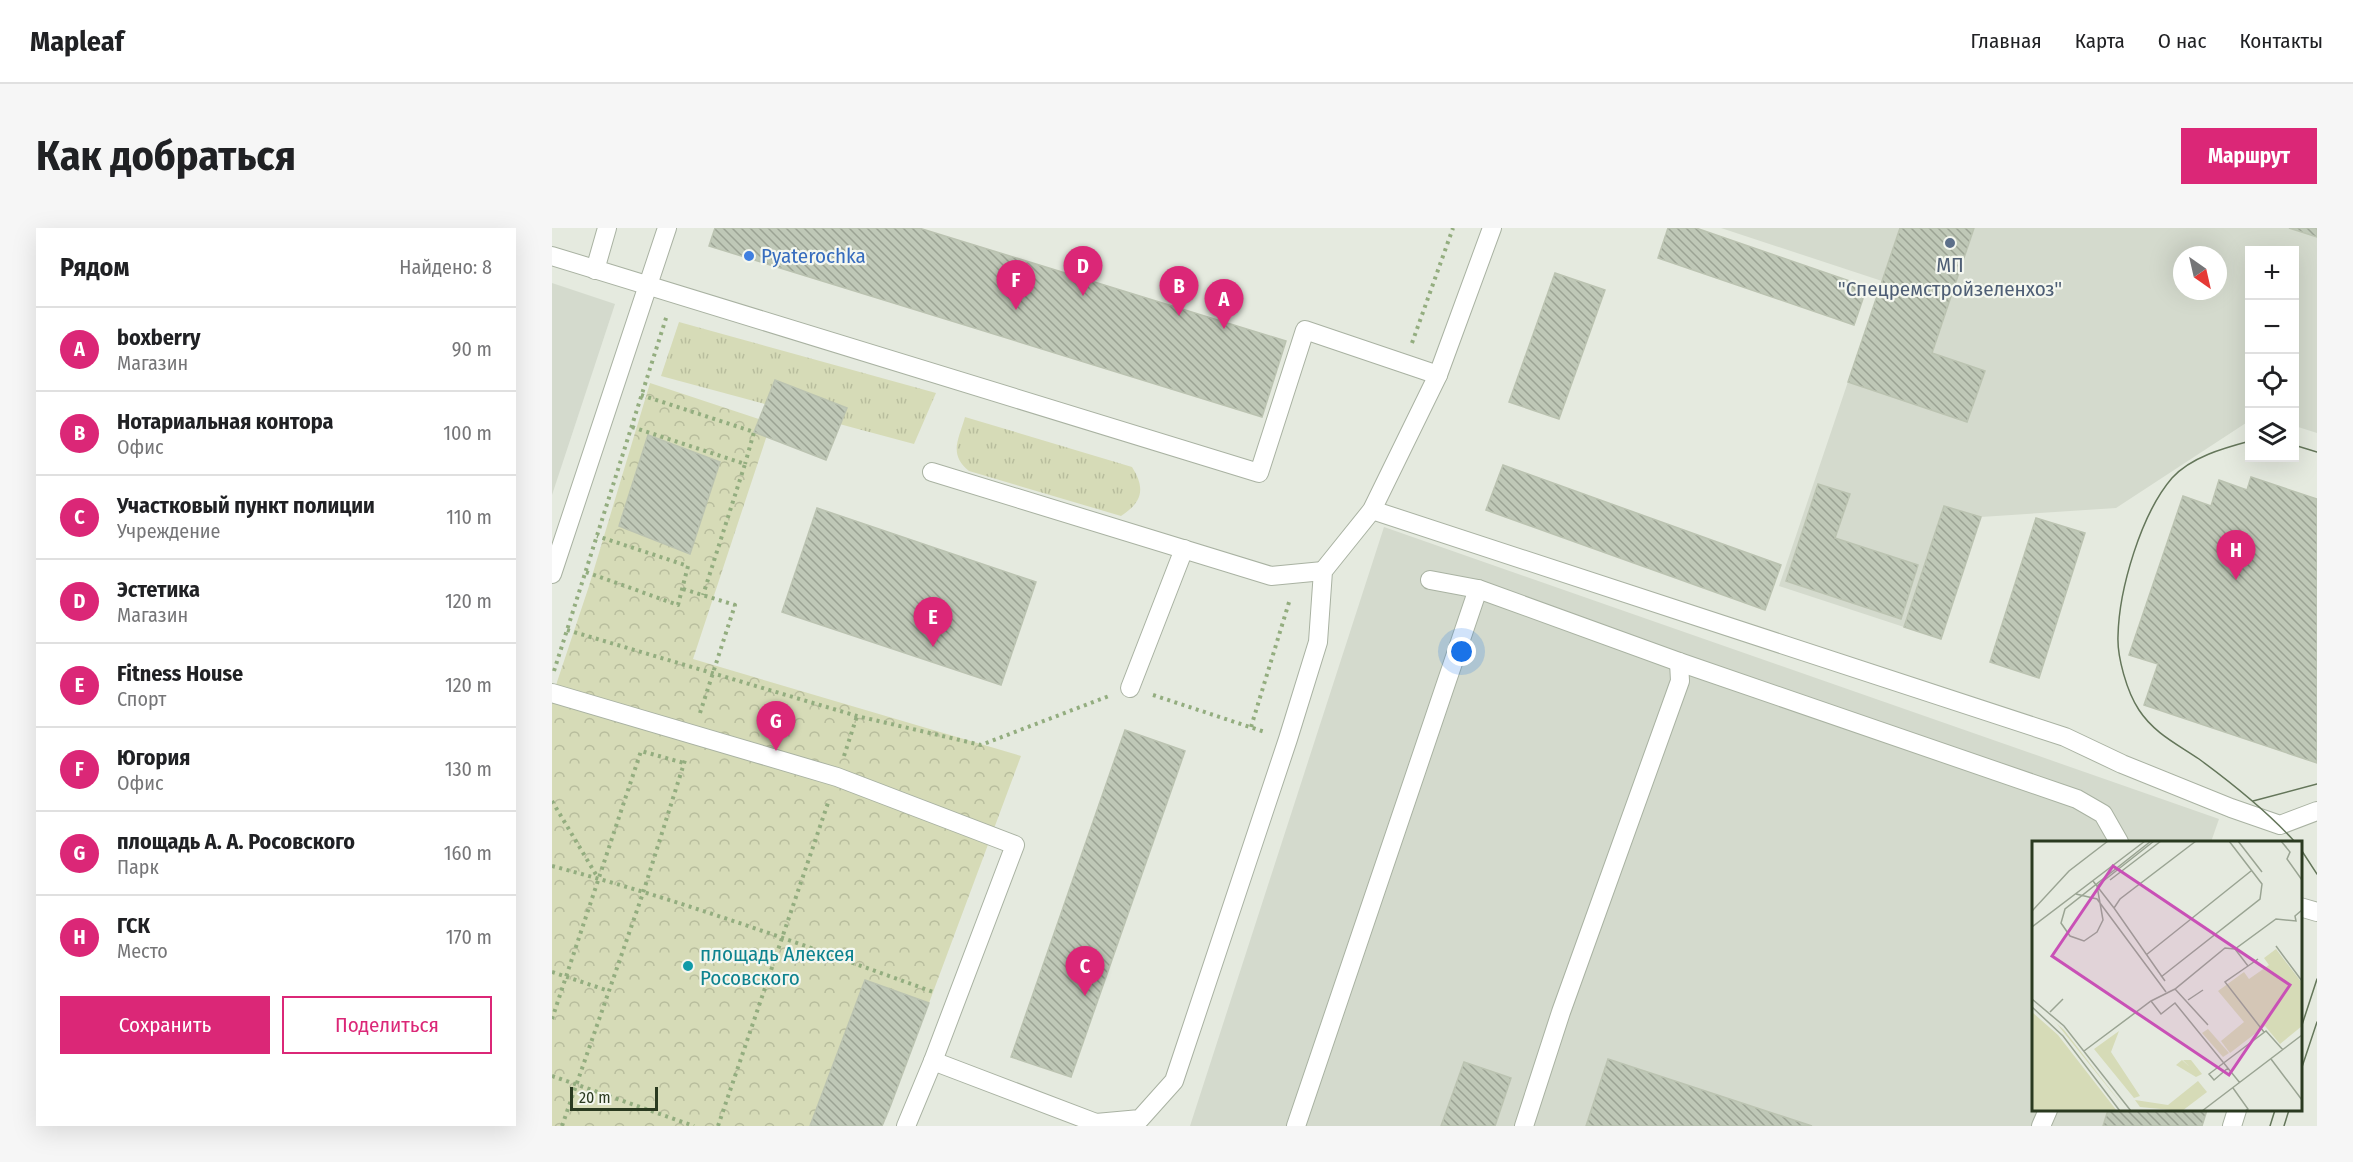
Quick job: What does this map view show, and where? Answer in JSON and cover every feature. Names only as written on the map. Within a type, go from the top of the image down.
[{"type":"lane","points":[[595,270],[607,228]]},
{"type":"lane","points":[[552,574],[667,228]]},
{"type":"lane","points":[[933,1061],[1095,1124],[1140,1119],[1174,1081],[1318,642],[1323,571],[1372,510],[1438,375],[1492,228]]},
{"type":"lane","points":[[552,256],[1259,473],[1305,330],[1438,375]]},
{"type":"lane","points":[[932,472],[1271,576],[1323,571]]},
{"type":"lane","points":[[1372,510],[2065,737],[2122,764],[2280,825],[2317,811]]},
{"type":"lane","points":[[1130,688],[1184,549]]},
{"type":"lane","points":[[1430,580],[1478,589],[1679,662],[2078,799],[2103,814],[2120,841]]},
{"type":"lane","points":[[1296,1126],[1478,589]]},
{"type":"lane","points":[[1524,1126],[1561,1012],[1680,681],[1679,662]]},
{"type":"lane","points":[[552,693],[837,777],[1015,845],[906,1126]]},
{"type":"lane","points":[[2302,907],[2317,912]]},
{"type":"lane","points":[[2041,1126],[2048,1111]]},
{"type":"lane","points":[[2232,1126],[2237,1111]]},
{"type":"path","points":[[1404,364],[1453,228]]},
{"type":"path","points":[[552,675],[674,294]]},
{"type":"path","points":[[641,394],[754,432],[703,595]]},
{"type":"path","points":[[631,427],[745,464]]},
{"type":"path","points":[[586,572],[678,605],[688,566],[597,536]]},
{"type":"path","points":[[1251,727],[1298,573]]},
{"type":"path","points":[[562,1126],[643,892],[735,605],[683,589]]},
{"type":"path","points":[[567,630],[857,716],[981,745],[1130,688],[1288,739]]},
{"type":"path","points":[[718,1126],[784,938],[857,716]]},
{"type":"path","points":[[552,1019],[641,751],[684,763]]},
{"type":"path","points":[[552,801],[598,878]]},
{"type":"path","points":[[552,866],[598,878],[784,938],[956,1000]]},
{"type":"path","points":[[552,972],[609,991]]},
{"type":"path","points":[[552,1076],[694,1126]]},
{"type":"shaded area","name":"МП \"Спецремстройзеленхоз\"","points":[[1721,228],[2317,228],[2317,433],[2299,427],[2299,246],[2245,246],[2245,424],[2116,508],[1981,517],[1944,506],[1904,627],[1779,586],[1882,281]]},
{"type":"shaded area","points":[[552,283],[615,304],[552,495]]},
{"type":"shaded area","points":[[1384,527],[2219,819],[2211,841],[2032,841],[2032,1111],[2108,1111],[2103,1126],[1190,1126]]},
{"type":"green space","points":[[679,322],[936,393],[914,444],[661,376]]},
{"type":"green space","points":[[650,383],[771,423],[693,659],[1021,756],[929,1003],[865,980],[810,1126],[552,1126],[552,697],[589,586]]},
{"type":"green space","points":[[965,417],[1132,467],[1139,482],[1140,494],[1134,506],[1121,516],[969,471],[963,465],[957,452],[958,439]]},
{"type":"building","points":[[715,228],[919,228],[1286,341],[1262,417],[709,246]]},
{"type":"building","points":[[1668,228],[1696,228],[1867,287],[1854,325],[1658,258]]},
{"type":"building","points":[[1900,228],[1974,228],[1932,353],[1985,371],[1967,422],[1848,382]]},
{"type":"building","points":[[2289,228],[2317,228],[2317,237]]},
{"type":"building","points":[[1555,273],[1605,290],[1559,419],[1509,402]]},
{"type":"building","points":[[775,380],[847,408],[826,460],[754,432]]},
{"type":"building","points":[[648,435],[720,462],[690,554],[619,526]]},
{"type":"building","points":[[1503,465],[1781,565],[1765,610],[1486,510]]},
{"type":"building","points":[[2251,477],[2317,499],[2317,763],[2144,705],[2158,664],[2129,655],[2183,496],[2211,506],[2219,480],[2247,490]]},
{"type":"building","points":[[1818,484],[1850,494],[1835,538],[1918,565],[1901,619],[1786,581]]},
{"type":"building","points":[[1944,506],[1981,517],[1941,639],[1904,627]]},
{"type":"building","points":[[817,508],[1036,582],[1001,685],[782,612]]},
{"type":"building","points":[[2036,518],[2085,533],[2039,678],[1990,662]]},
{"type":"building","points":[[1125,730],[1185,751],[1071,1077],[1011,1057]]},
{"type":"building","points":[[865,980],[929,1003],[890,1107],[882,1126],[810,1126]]},
{"type":"building","points":[[1608,1059],[1757,1108],[1812,1126],[1586,1126]]},
{"type":"building","points":[[1464,1062],[1511,1078],[1495,1126],[1441,1126]]},
{"type":"building","points":[[2108,1111],[2207,1111],[2202,1126],[2103,1126]]},
{"type":"tram line","points":[[2245,442],[2219,450],[2189,464],[2172,478],[2161,493],[2142,531],[2127,575],[2119,617],[2119,654],[2131,694],[2145,718],[2166,737],[2237,788],[2294,841]]},
{"type":"tram line","points":[[2299,447],[2317,452]]},
{"type":"tram line","points":[[2253,801],[2317,784]]},
{"type":"tram line","points":[[2302,851],[2317,874]]},
{"type":"tram line","points":[[2302,1025],[2317,979]]},
{"type":"tram line","points":[[2302,1067],[2317,1022]]},
{"type":"tram line","points":[[2270,1126],[2275,1111]]},
{"type":"tram line","points":[[2284,1126],[2289,1111]]},
{"type":"place","name":"МП \"Спецремстройзеленхоз\"","points":[[1950,243]]},
{"type":"place","name":"Pyaterochka","points":[[749,256]]},
{"type":"place","name":"Эстетика","points":[[1083,296]]},
{"type":"place","name":"Югория","points":[[1016,310]]},
{"type":"place","name":"Нотариальная контора","points":[[1179,316]]},
{"type":"place","name":"boxberry","points":[[1224,329]]},
{"type":"place","name":"ГСК","points":[[2236,580]]},
{"type":"place","name":"Fitness House","points":[[933,647]]},
{"type":"place","name":"площадь А. А. Росовского","points":[[776,751]]},
{"type":"place","name":"площадь Алексея Росовского","points":[[688,966]]},
{"type":"place","name":"Участковый пункт полиции","points":[[1085,996]]}]
